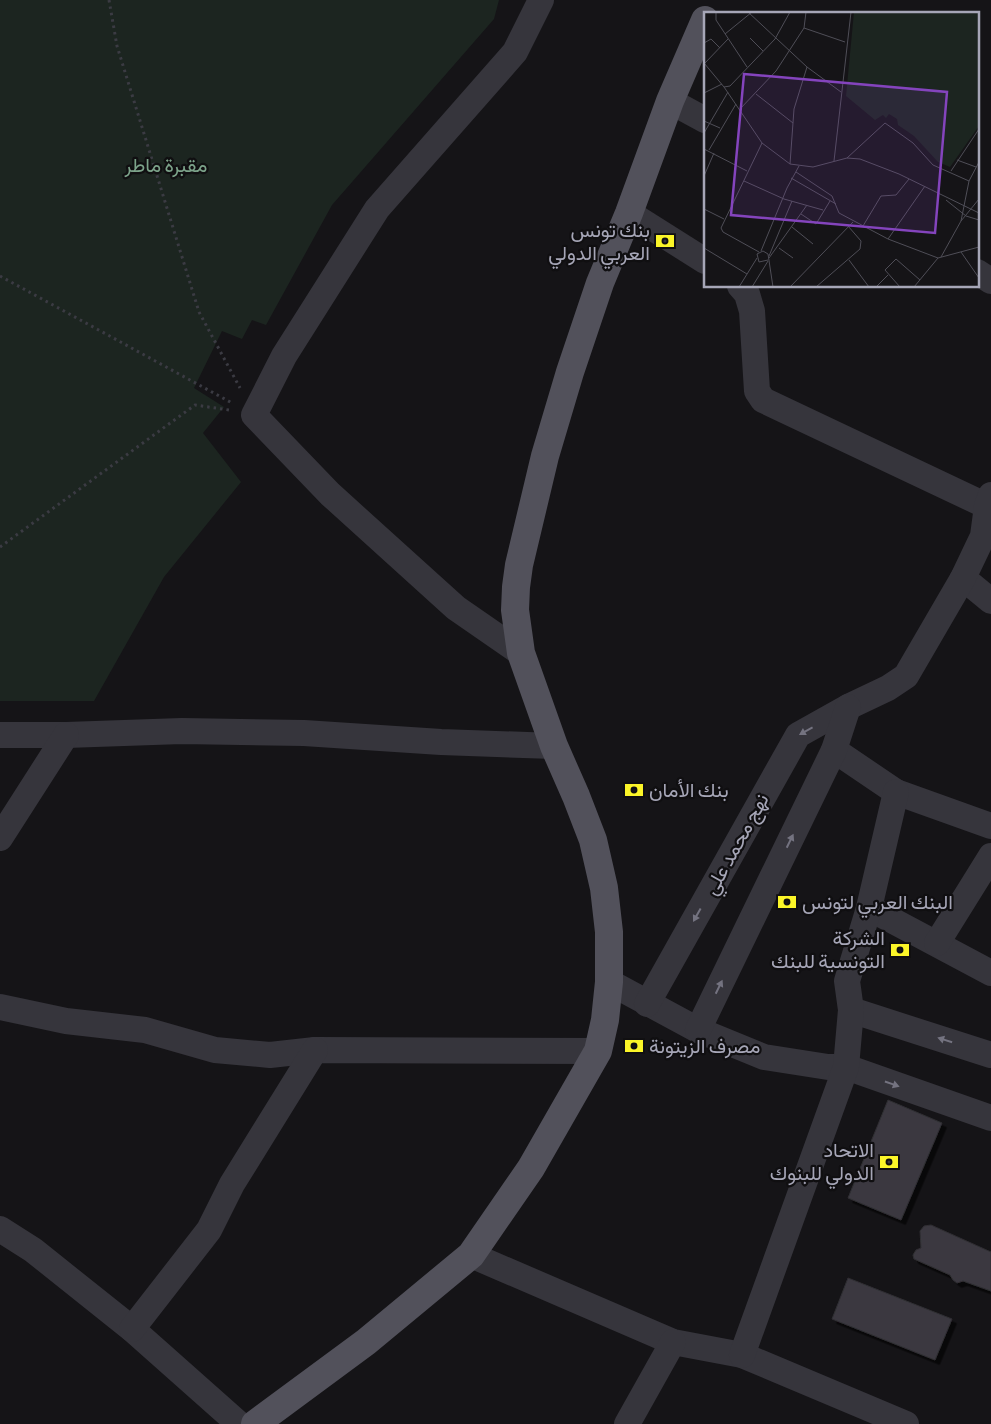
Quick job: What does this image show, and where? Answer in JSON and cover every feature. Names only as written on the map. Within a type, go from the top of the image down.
[{"type":"main road","points":[[708,12],[713,0]]},
{"type":"main road","points":[[255,1424],[366,1342],[471,1255],[531,1168],[598,1051],[605,1020],[609,982],[609,932],[602,878],[593,840],[554,746],[521,654],[515,610],[518,565],[538,483],[570,372],[594,300],[629,213],[670,101],[704,22]]},
{"type":"street","points":[[521,654],[456,608],[330,494],[254,415],[284,356],[377,209],[515,52],[541,0]]},
{"type":"street","points":[[670,101],[704,119]]},
{"type":"street","points":[[629,213],[704,260]]},
{"type":"street","points":[[978,273],[991,281]]},
{"type":"street","points":[[742,288],[747,294],[752,311],[757,391],[763,400],[989,500]]},
{"type":"street","name":"نهج محمد علي","points":[[647,1004],[798,735],[848,707],[888,688],[906,676],[987,539],[989,500]]},
{"type":"street","points":[[963,578],[991,601]]},
{"type":"street","points":[[698,1030],[834,750],[848,707]]},
{"type":"street","points":[[0,735],[182,731],[304,733],[441,742],[554,746]]},
{"type":"street","points":[[0,838],[66,735]]},
{"type":"street","points":[[834,750],[896,792],[991,826]]},
{"type":"street","points":[[742,1355],[846,1068],[851,1010],[847,981],[870,908],[896,792]]},
{"type":"street","points":[[936,942],[991,856]]},
{"type":"street","points":[[870,908],[991,973]]},
{"type":"street","points":[[609,982],[698,1030],[764,1057],[846,1068],[991,1118]]},
{"type":"street","points":[[0,1007],[66,1022],[145,1030],[215,1050],[270,1055],[315,1050],[598,1051]]},
{"type":"street","points":[[851,1010],[991,1055]]},
{"type":"street","points":[[132,1329],[209,1230],[232,1184],[315,1050]]},
{"type":"street","points":[[0,1229],[33,1250],[132,1329],[239,1424]]},
{"type":"street","points":[[471,1255],[673,1342],[742,1355],[906,1424]]},
{"type":"street","points":[[627,1424],[673,1342]]},
{"type":"path","points":[[109,0],[117,46],[199,312],[254,415]]},
{"type":"path","points":[[0,276],[254,415]]},
{"type":"path","points":[[0,547],[194,404],[254,415]]},
{"type":"green space","name":"مقبرة ماطر","points":[[0,0],[499,0],[494,19],[332,205],[266,325],[252,320],[242,339],[222,331],[194,388],[224,407],[203,433],[241,482],[164,577],[94,701],[0,701]]},
{"type":"building","points":[[888,1100],[942,1123],[901,1220],[848,1198]]},
{"type":"building","points":[[931,1225],[991,1252],[991,1291],[963,1281],[957,1283],[950,1275],[914,1259],[913,1255],[916,1250],[921,1248],[920,1231],[924,1226]]},
{"type":"building","points":[[848,1278],[952,1319],[935,1360],[832,1319]]},
{"type":"place","name":"بنك تونس العربي الدولي","points":[[665,241]]},
{"type":"place","name":"بنك الأمان","points":[[634,790]]},
{"type":"place","name":"البنك العربي لتونس","points":[[787,902]]},
{"type":"place","name":"الشركة التونسية للبنك","points":[[900,950]]},
{"type":"place","name":"مصرف الزيتونة","points":[[634,1046]]},
{"type":"place","name":"الاتحاد الدولي للبنوك","points":[[889,1162]]}]
